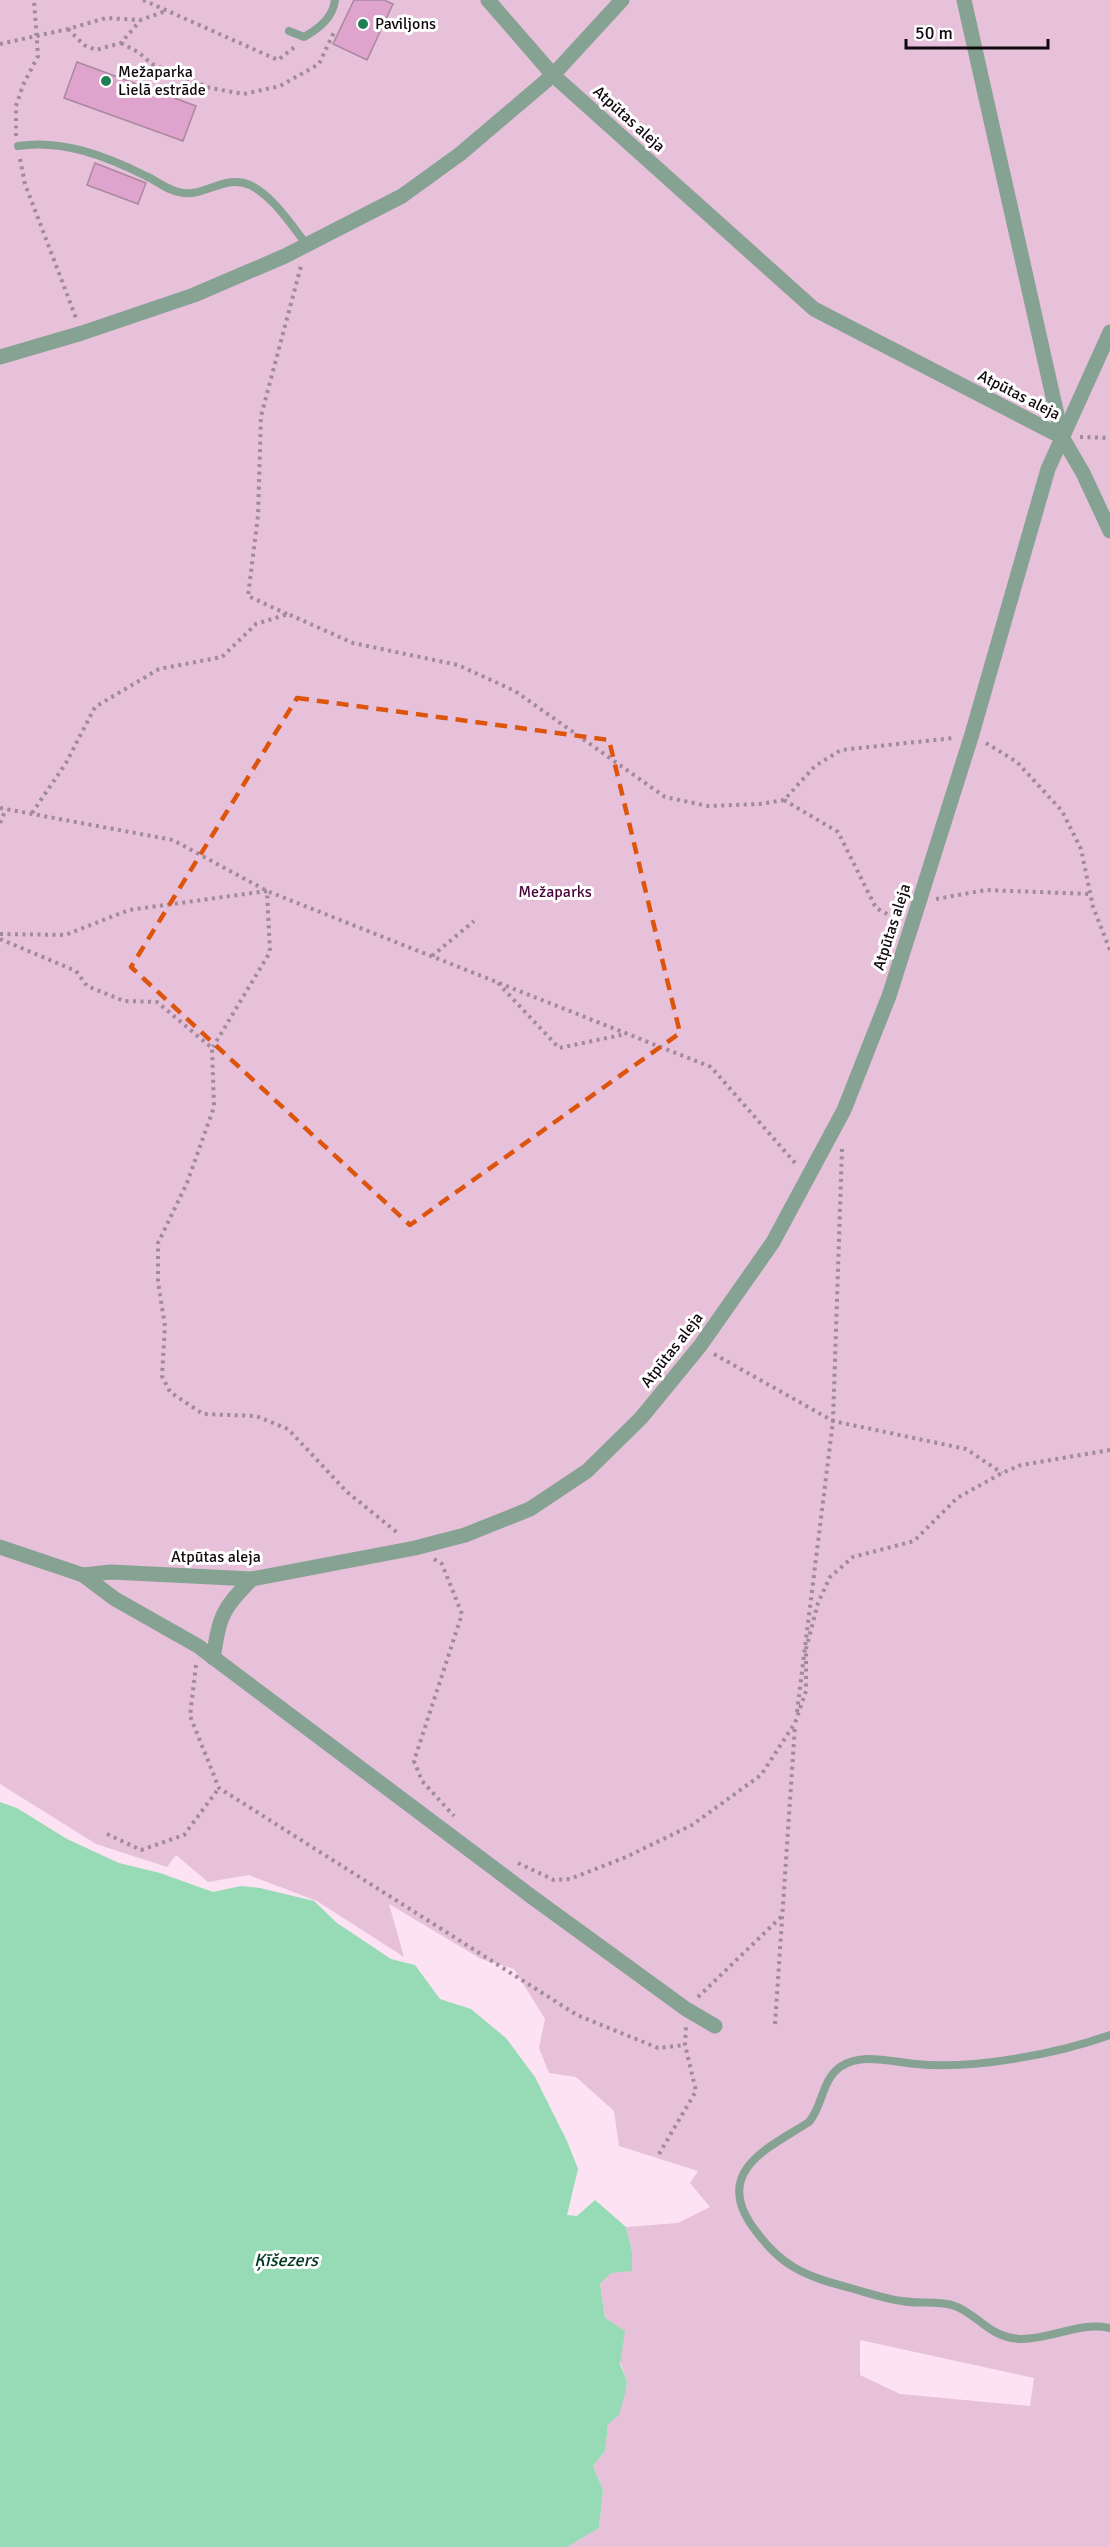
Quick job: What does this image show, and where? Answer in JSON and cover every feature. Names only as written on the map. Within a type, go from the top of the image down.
[{"type":"street","name":"Atpūtas aleja","points":[[0,1547],[83,1575],[111,1572],[252,1579],[415,1548],[465,1534],[530,1509],[587,1471],[641,1418],[700,1346],[772,1242],[844,1110],[889,996],[972,734],[1048,470],[1062,437],[814,309],[553,75],[488,0]]},
{"type":"street","points":[[0,357],[82,333],[194,295],[307,245],[402,196],[459,154],[553,75],[622,0]]},
{"type":"street","points":[[964,0],[1062,437],[1083,473],[1110,531]]},
{"type":"street","points":[[1062,437],[1110,332]]},
{"type":"street","points":[[83,1575],[115,1599],[198,1646],[686,2009],[715,2026]]},
{"type":"street","points":[[213,1658],[220,1619],[232,1599],[252,1579]]},
{"type":"lane","points":[[289,31],[304,37],[320,27],[334,8],[335,0]]},
{"type":"lane","points":[[18,147],[47,143],[75,148],[146,176],[174,192],[186,194],[225,183],[249,185],[266,197],[307,245]]},
{"type":"lane","points":[[1110,2035],[1072,2047],[986,2062],[945,2066],[869,2060],[850,2062],[840,2067],[828,2079],[811,2119],[750,2162],[741,2177],[739,2196],[744,2213],[773,2251],[795,2270],[817,2279],[891,2300],[954,2306],[989,2330],[1006,2337],[1021,2339],[1037,2337],[1085,2326],[1110,2328]]},
{"type":"path","points":[[34,0],[38,56],[23,85],[16,106],[15,134],[25,184],[82,333]]},
{"type":"path","points":[[143,0],[278,60],[304,37]]},
{"type":"path","points":[[0,44],[106,18],[141,20],[167,10]]},
{"type":"path","points":[[68,29],[84,45],[96,50],[121,43],[141,20]]},
{"type":"path","points":[[121,43],[138,52],[152,64],[210,88],[244,94],[280,86],[319,64],[336,28]]},
{"type":"path","points":[[307,245],[261,416],[258,516],[248,596],[353,643],[458,665],[515,692],[665,797],[708,806],[760,804],[784,800],[816,766],[841,750],[930,742],[972,734],[1017,762],[1062,811],[1081,849],[1090,894],[1110,950]]},
{"type":"path","points":[[1062,437],[1110,438]]},
{"type":"path","points":[[32,813],[66,763],[95,707],[159,669],[222,657],[256,624],[288,614]]},
{"type":"path","points":[[784,800],[838,832],[876,908],[911,926]]},
{"type":"path","points":[[0,808],[173,840],[267,891],[711,1067],[808,1178]]},
{"type":"path","points":[[0,823],[6,809]]},
{"type":"path","points":[[919,902],[986,890],[1090,894]]},
{"type":"path","points":[[0,934],[65,935],[129,910],[267,891]]},
{"type":"path","points":[[267,891],[270,952],[212,1048],[214,1107],[187,1183],[158,1244],[158,1282],[165,1326],[162,1376],[171,1392],[203,1414],[256,1416],[288,1429],[347,1492],[415,1548],[442,1564],[462,1614],[414,1761],[422,1781],[456,1818]]},
{"type":"path","points":[[432,956],[474,921]]},
{"type":"path","points":[[0,939],[76,970],[87,986],[124,1001],[158,1002],[212,1048]]},
{"type":"path","points":[[497,982],[559,1048],[627,1034]]},
{"type":"path","points":[[774,2024],[795,1723],[832,1421],[843,1145]]},
{"type":"path","points":[[700,1346],[832,1421],[966,1449],[995,1466],[1002,1473]]},
{"type":"path","points":[[511,1859],[554,1880],[570,1879],[626,1857],[692,1825],[761,1775],[795,1723],[806,1691],[806,1649],[818,1603],[830,1577],[853,1557],[914,1541],[957,1498],[1002,1473],[1022,1465],[1110,1450]]},
{"type":"path","points":[[198,1646],[190,1716],[219,1788],[577,2015],[658,2048],[685,2045]]},
{"type":"path","points":[[107,1834],[141,1850],[184,1835],[219,1788]]},
{"type":"path","points":[[658,2154],[696,2091],[685,2045],[686,2009],[782,1916]]},
{"type":"highlighted area","points":[[297,698],[609,740],[680,1033],[410,1225],[131,967]]},
{"type":"green space","name":"Mežaparks","points":[[0,0],[1110,0],[1110,2547],[567,2547],[599,2528],[603,2490],[593,2466],[605,2451],[608,2424],[626,2390],[627,2381],[605,2318],[600,2284],[632,2250],[626,2227],[678,2223],[710,2207],[690,2183],[698,2171],[619,2146],[614,2111],[576,2077],[549,2073],[539,2048],[545,2019],[514,1969],[481,1959],[389,1904],[404,1957],[317,1901],[249,1875],[208,1882],[176,1855],[167,1867],[96,1844],[0,1784]],"holes":[[[860,2340],[1034,2378],[1030,2406],[900,2394],[860,2375]]]},
{"type":"water","name":"Ķīšezers","points":[[0,1802],[17,1808],[67,1839],[119,1863],[160,1873],[213,1892],[241,1886],[260,1888],[314,1901],[337,1923],[391,1959],[415,1965],[440,1999],[471,2009],[506,2038],[535,2077],[567,2141],[578,2169],[567,2215],[577,2216],[595,2200],[626,2227],[632,2251],[632,2271],[611,2273],[600,2284],[605,2318],[625,2331],[620,2364],[627,2381],[619,2415],[608,2424],[605,2451],[593,2466],[603,2490],[599,2528],[567,2547],[0,2547]]},
{"type":"building","name":"Paviljons","points":[[354,0],[384,0],[393,4],[367,60],[333,44]]},
{"type":"building","points":[[77,62],[196,106],[183,141],[64,98]]},
{"type":"building","points":[[95,163],[146,183],[138,204],[87,185]]},
{"type":"place","name":"Paviljons","points":[[363,24]]},
{"type":"place","name":"Mežaparka Lielā estrāde","points":[[106,81]]}]
